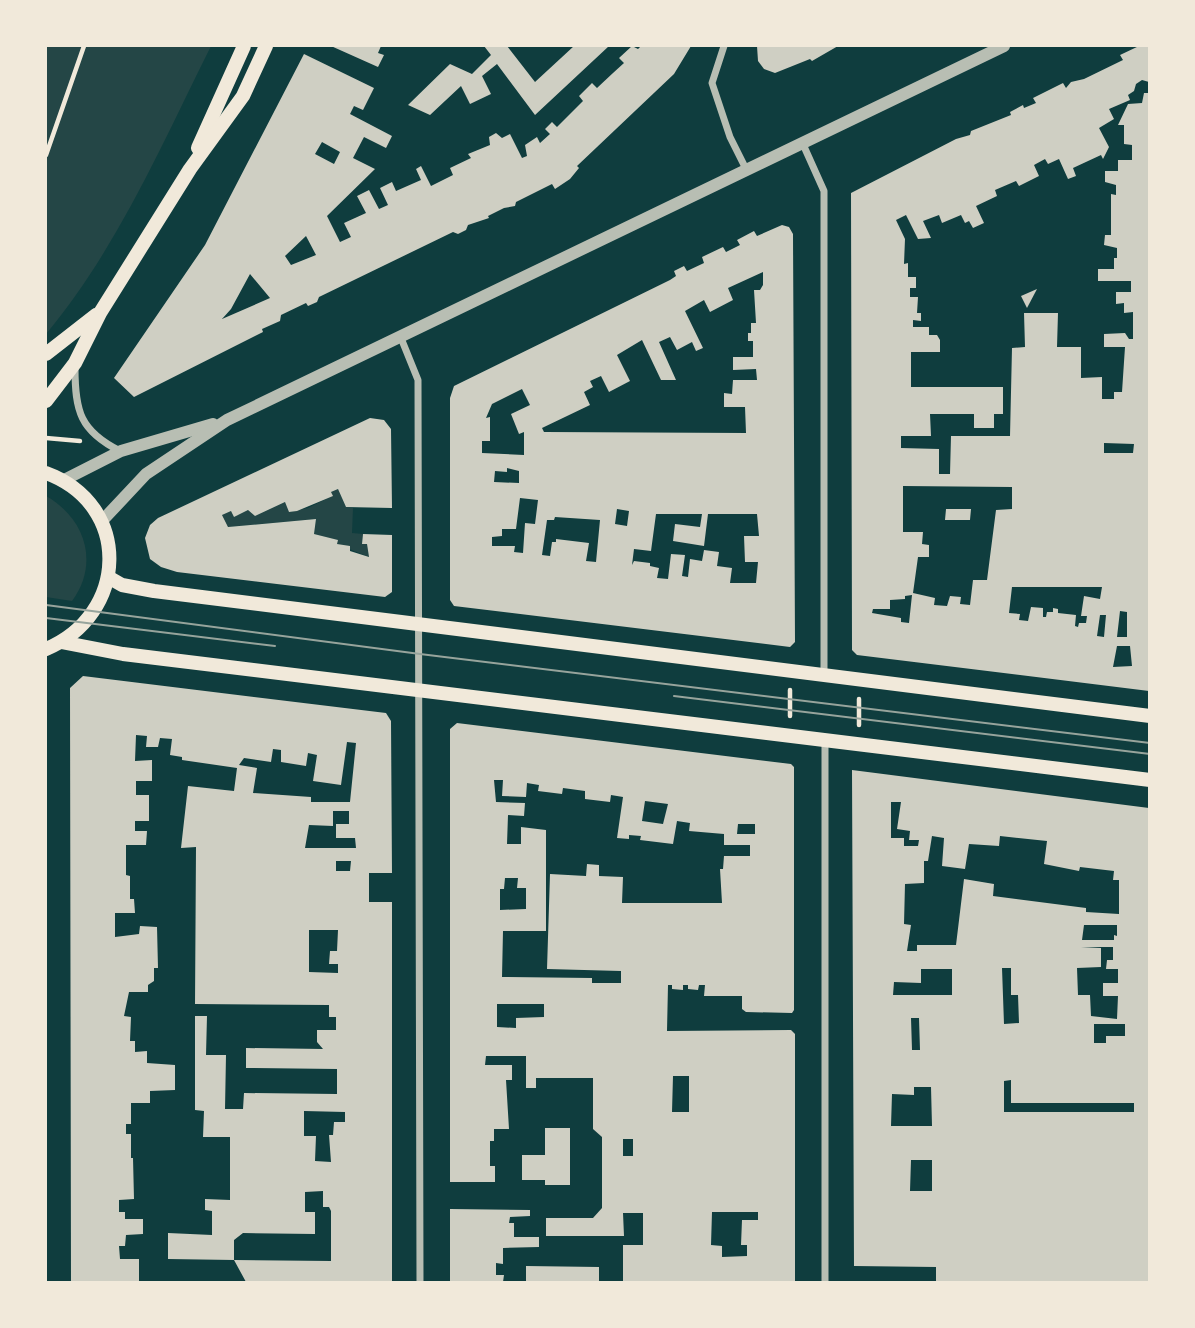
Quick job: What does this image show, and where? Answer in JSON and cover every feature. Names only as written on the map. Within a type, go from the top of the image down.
[{"type":"main road","points":[[190,169],[218,98],[244,46]]},
{"type":"main road","points":[[46,401],[75,363],[100,313],[190,169],[243,96],[266,46]]},
{"type":"main road","points":[[46,354],[100,313]]},
{"type":"main road","points":[[46,473],[62,481],[89,502],[101,522],[109,549],[108,577],[94,612],[78,631],[46,649]]},
{"type":"main road","points":[[108,577],[122,585],[154,591],[1150,716]]},
{"type":"main road","points":[[61,642],[123,654],[1150,780]]},
{"type":"street","points":[[724,46],[712,83],[730,137],[746,169]]},
{"type":"street","points":[[101,522],[146,474],[227,421],[1004,46]]},
{"type":"street","points":[[802,142],[824,191],[824,676]]},
{"type":"street","points":[[401,338],[418,380],[420,1283]]},
{"type":"street","points":[[75,363],[76,406],[80,417],[101,442],[121,451]]},
{"type":"street","points":[[62,481],[121,451],[227,421]]},
{"type":"street","points":[[825,741],[825,1283]]},
{"type":"path","points":[[46,155],[84,46]]},
{"type":"path","points":[[789,736],[790,671]]},
{"type":"path","points":[[859,745],[860,680]]},
{"type":"shaded area","points":[[46,46],[211,46],[137,195],[95,267],[46,334]]},
{"type":"shaded area","points":[[338,489],[346,507],[353,508],[352,533],[363,534],[362,544],[367,544],[369,557],[337,544],[337,540],[314,534],[316,519],[228,527],[222,515],[231,511],[234,517],[248,510],[255,516],[285,502],[289,512],[308,508],[332,496],[331,492]]},
{"type":"shaded area","points":[[46,496],[70,516],[84,542],[85,572],[72,601],[46,597]]},
{"type":"building","points":[[331,46],[381,46],[378,53],[384,55],[378,67]]},
{"type":"building","points":[[484,46],[507,46],[535,82],[574,46],[609,46],[535,115],[497,64],[482,76],[491,94],[470,104],[461,86],[430,115],[408,105],[450,64],[472,74],[491,55]]},
{"type":"building","points":[[632,46],[638,49],[641,46],[691,46],[674,74],[577,166],[579,168],[570,179],[555,189],[552,184],[516,202],[515,206],[504,208],[488,216],[489,218],[468,225],[466,230],[458,234],[453,232],[319,297],[317,302],[308,306],[306,303],[281,315],[280,321],[262,329],[263,332],[134,397],[114,378],[205,245],[304,54],[374,88],[363,110],[354,106],[350,114],[392,136],[386,148],[364,137],[353,158],[375,169],[327,216],[340,242],[351,237],[344,223],[366,213],[357,196],[369,190],[379,209],[388,205],[380,188],[392,182],[396,191],[421,180],[416,169],[421,166],[431,186],[453,175],[450,168],[471,158],[468,154],[490,145],[489,137],[496,133],[502,138],[510,134],[522,158],[527,156],[525,145],[537,137],[540,143],[550,134],[545,129],[552,122],[557,127],[583,101],[579,96],[592,83],[597,88],[624,63],[619,58]],"holes":[[[322,142],[340,152],[334,164],[315,154]],[[306,236],[316,255],[291,265],[285,256]],[[250,274],[270,298],[222,319],[231,309]]]},
{"type":"building","points":[[757,46],[838,46],[812,61],[810,59],[775,73],[764,69],[758,61]]},
{"type":"building","points":[[1139,46],[1149,46],[1149,82],[1142,80],[1136,84],[1134,91],[1128,95],[1130,100],[1109,109],[1114,119],[1099,128],[1109,147],[1103,159],[1101,155],[1073,168],[1076,176],[1068,179],[1059,159],[1048,164],[1045,159],[1034,165],[1039,176],[1019,186],[1016,181],[995,190],[997,196],[976,206],[984,223],[973,228],[969,221],[965,223],[961,215],[942,223],[939,215],[923,221],[931,238],[918,239],[906,215],[896,220],[905,239],[904,264],[908,263],[908,277],[916,277],[916,288],[910,288],[910,297],[918,297],[917,313],[921,313],[921,321],[913,320],[913,327],[929,327],[929,335],[937,335],[940,340],[940,352],[911,352],[911,387],[1003,387],[1003,414],[994,414],[994,428],[974,428],[974,414],[930,414],[931,436],[901,436],[901,448],[939,449],[939,474],[950,474],[951,436],[1010,436],[1012,348],[1025,347],[1024,313],[1058,313],[1057,347],[1081,347],[1081,378],[1102,377],[1102,399],[1114,399],[1114,392],[1122,392],[1125,347],[1104,347],[1104,334],[1125,333],[1129,339],[1133,339],[1133,312],[1124,313],[1124,303],[1116,304],[1116,292],[1131,292],[1131,281],[1098,281],[1098,269],[1114,269],[1114,258],[1117,258],[1117,248],[1104,245],[1105,235],[1111,235],[1111,194],[1116,195],[1116,185],[1105,182],[1105,171],[1118,171],[1118,160],[1132,160],[1132,145],[1124,144],[1124,125],[1118,125],[1128,104],[1142,103],[1144,93],[1149,93],[1149,691],[857,655],[852,650],[851,193],[956,139],[970,135],[971,131],[1011,115],[1010,112],[1023,105],[1024,108],[1036,103],[1033,98],[1063,83],[1066,88],[1071,82],[1084,79],[1123,60],[1120,55]],"holes":[[[1104,443],[1134,444],[1133,453],[1104,453]],[[903,486],[1012,487],[1012,509],[996,510],[987,580],[973,580],[970,605],[960,604],[961,597],[950,596],[947,606],[934,605],[935,598],[913,593],[918,557],[929,557],[929,545],[922,544],[923,532],[903,532]],[[1012,587],[1102,587],[1100,599],[1084,596],[1081,616],[1087,616],[1086,623],[1079,623],[1078,627],[1075,626],[1076,615],[1058,613],[1058,609],[1053,608],[1053,612],[1047,612],[1046,617],[1043,617],[1043,608],[1031,607],[1028,621],[1019,620],[1020,614],[1009,613]],[[912,595],[909,623],[901,622],[901,618],[872,613],[873,609],[890,609],[890,600],[905,599],[905,596]],[[1120,611],[1127,612],[1127,637],[1117,637]],[[1100,615],[1106,615],[1104,637],[1097,636]],[[1117,646],[1130,646],[1132,666],[1113,667]]]},
{"type":"building","points":[[782,225],[789,227],[793,234],[795,642],[790,647],[454,606],[450,600],[450,398],[454,386],[670,280],[676,276],[674,271],[684,266],[687,271],[704,263],[702,257],[723,247],[726,252],[740,245],[737,240],[754,231],[757,236]],"holes":[[[763,272],[763,285],[760,290],[754,290],[756,323],[751,323],[751,333],[748,333],[748,341],[753,341],[753,357],[733,357],[733,370],[756,369],[757,380],[733,380],[732,394],[724,393],[724,407],[745,407],[746,433],[544,432],[542,428],[590,405],[584,392],[593,387],[590,381],[601,376],[609,392],[630,381],[617,355],[642,340],[661,380],[676,380],[659,342],[670,337],[677,350],[692,342],[696,351],[703,348],[685,311],[704,300],[710,312],[733,300],[728,288]],[[522,389],[530,405],[511,414],[519,434],[524,432],[524,455],[482,453],[482,441],[490,441],[490,417],[486,418],[492,404]],[[507,468],[519,471],[519,483],[494,482],[495,471],[507,472]],[[520,498],[538,500],[535,524],[525,523],[523,553],[514,552],[515,546],[492,546],[492,537],[502,536],[502,529],[516,529]],[[617,509],[629,511],[627,526],[615,524]],[[656,514],[702,514],[700,527],[675,524],[673,541],[704,546],[708,514],[757,514],[759,536],[744,536],[745,562],[758,562],[756,583],[730,583],[732,568],[717,566],[719,552],[704,550],[702,561],[690,559],[688,577],[682,576],[685,555],[671,554],[668,579],[657,578],[659,568],[650,566],[650,563],[634,561],[632,565],[634,549],[651,551]],[[555,517],[600,520],[596,562],[586,561],[589,543],[556,539],[556,542],[552,542],[550,556],[542,555],[547,520],[554,520]]]},
{"type":"building","points":[[1037,289],[1027,308],[1021,296]]},
{"type":"building","points":[[370,418],[384,420],[391,429],[392,508],[346,507],[338,489],[331,492],[333,496],[297,511],[289,512],[285,502],[255,516],[248,510],[234,517],[231,511],[222,515],[228,527],[316,519],[314,534],[338,540],[337,544],[350,546],[350,551],[369,557],[367,544],[362,544],[363,534],[392,535],[392,592],[385,597],[177,572],[161,567],[150,559],[145,538],[150,525],[158,518]]},
{"type":"building","points":[[946,509],[971,509],[970,520],[945,520]]},
{"type":"building","points":[[83,676],[386,713],[391,721],[392,873],[369,873],[369,902],[392,902],[392,1282],[246,1282],[234,1260],[168,1259],[168,1233],[212,1235],[212,1211],[205,1210],[205,1199],[230,1200],[230,1137],[203,1137],[204,1111],[195,1110],[195,1016],[207,1016],[206,1055],[226,1055],[225,1109],[243,1109],[244,1093],[337,1094],[337,1069],[246,1068],[246,1048],[323,1049],[317,1042],[317,1030],[336,1030],[336,1017],[329,1017],[329,1005],[195,1004],[196,847],[181,848],[188,786],[234,791],[237,768],[182,760],[182,757],[170,755],[172,739],[160,738],[158,747],[146,747],[147,736],[136,735],[135,761],[152,760],[152,781],[136,781],[136,795],[149,795],[149,821],[135,821],[135,831],[147,831],[146,845],[126,845],[126,875],[130,876],[130,899],[134,899],[135,913],[115,913],[115,937],[139,934],[140,926],[157,927],[158,968],[154,968],[154,981],[148,985],[148,992],[129,992],[124,1016],[131,1017],[130,1041],[135,1041],[135,1052],[147,1051],[147,1063],[175,1065],[175,1090],[150,1091],[150,1103],[131,1103],[131,1124],[126,1124],[126,1134],[131,1134],[134,1199],[119,1200],[119,1212],[125,1212],[125,1219],[143,1219],[143,1234],[126,1235],[125,1246],[119,1246],[120,1259],[139,1259],[139,1282],[71,1282],[70,688]],"holes":[[[347,742],[356,743],[350,802],[311,802],[311,797],[253,793],[257,768],[239,765],[244,758],[271,762],[273,749],[281,750],[281,762],[306,766],[308,753],[317,755],[313,781],[341,785]],[[333,811],[349,811],[349,824],[336,824],[336,838],[355,838],[356,848],[305,848],[309,825],[333,826]],[[336,861],[351,861],[350,871],[336,871]],[[309,930],[338,930],[337,951],[330,951],[329,964],[338,964],[338,973],[309,972]],[[304,1111],[345,1112],[345,1122],[334,1122],[333,1135],[329,1135],[331,1162],[315,1161],[316,1136],[304,1136]],[[323,1191],[323,1207],[329,1207],[331,1211],[331,1261],[234,1260],[234,1240],[243,1233],[315,1234],[315,1212],[305,1212],[305,1192]]]},
{"type":"building","points":[[457,723],[791,764],[794,767],[794,1010],[792,1013],[746,1012],[742,1009],[742,996],[704,996],[705,985],[699,985],[698,990],[688,989],[688,985],[683,985],[683,990],[672,989],[672,985],[668,985],[667,1031],[791,1030],[795,1034],[795,1282],[623,1282],[623,1245],[643,1245],[643,1213],[623,1213],[624,1236],[546,1236],[546,1218],[593,1218],[602,1208],[602,1137],[593,1129],[593,1078],[536,1078],[536,1088],[526,1088],[526,1056],[486,1056],[485,1065],[512,1065],[512,1080],[506,1080],[509,1129],[494,1129],[494,1141],[490,1141],[490,1166],[495,1166],[495,1182],[450,1182],[450,729]],"holes":[[[494,780],[503,780],[502,796],[526,797],[527,783],[539,785],[538,791],[562,794],[563,788],[585,791],[585,799],[610,802],[611,795],[623,797],[617,838],[641,836],[640,840],[673,844],[677,821],[690,823],[689,831],[724,834],[724,845],[750,845],[750,856],[724,856],[723,869],[720,869],[722,903],[622,903],[623,877],[599,876],[599,865],[587,864],[586,876],[550,874],[547,969],[621,971],[621,983],[592,983],[592,978],[502,977],[503,931],[546,931],[546,830],[521,827],[521,844],[507,844],[508,815],[524,816],[525,803],[496,802]],[[645,801],[668,804],[663,824],[642,821]],[[738,824],[755,824],[755,834],[737,834]],[[505,878],[518,878],[517,888],[526,888],[526,909],[500,910],[500,889],[504,889]],[[497,1004],[544,1004],[544,1017],[516,1018],[516,1028],[497,1027]],[[673,1076],[689,1076],[689,1112],[672,1112]],[[623,1139],[633,1139],[633,1156],[623,1156]],[[712,1212],[758,1212],[758,1220],[742,1220],[741,1245],[747,1245],[747,1256],[722,1257],[722,1246],[711,1245]]]},
{"type":"building","points":[[852,770],[1149,808],[1149,1282],[936,1282],[936,1267],[854,1266]],"holes":[[[891,802],[901,802],[897,829],[910,831],[909,840],[919,840],[918,846],[904,846],[904,838],[891,838]],[[932,836],[944,838],[942,866],[965,869],[969,844],[999,846],[1000,836],[1047,841],[1044,864],[1079,871],[1080,867],[1114,871],[1113,880],[1119,880],[1119,914],[1086,912],[1086,908],[993,896],[994,884],[964,879],[956,945],[917,945],[917,951],[907,951],[911,925],[904,924],[905,884],[924,883],[924,861],[928,861]],[[1084,925],[1117,925],[1117,936],[1114,935],[1114,940],[1082,940]],[[1081,947],[1113,947],[1113,960],[1107,960],[1106,969],[1118,969],[1118,983],[1103,983],[1103,996],[1118,996],[1117,1019],[1091,1016],[1090,995],[1078,995],[1077,968],[1101,967],[1101,948]],[[1002,968],[1011,968],[1011,995],[1018,995],[1019,1023],[1004,1024]],[[921,969],[952,969],[952,995],[893,995],[894,982],[921,983]],[[911,1018],[919,1018],[920,1050],[912,1050]],[[1094,1024],[1125,1024],[1125,1036],[1106,1036],[1106,1043],[1094,1043]],[[1011,1080],[1011,1103],[1134,1103],[1134,1112],[1004,1112],[1004,1081]],[[914,1087],[931,1087],[932,1126],[891,1126],[892,1094],[914,1095]],[[911,1160],[932,1160],[932,1191],[910,1191]]]},
{"type":"building","points":[[545,1128],[570,1128],[570,1185],[545,1185],[545,1180],[522,1180],[522,1155],[545,1155]]},
{"type":"building","points":[[450,1209],[530,1210],[530,1216],[510,1217],[509,1223],[514,1223],[514,1237],[539,1237],[539,1247],[503,1248],[503,1264],[496,1263],[496,1275],[504,1275],[503,1282],[450,1282]]},
{"type":"building","points":[[526,1266],[599,1267],[599,1282],[526,1282]]},
{"type":"tram line","points":[[46,605],[420,654],[1150,743]]},
{"type":"tram line","points":[[46,618],[275,646]]},
{"type":"tram line","points":[[674,696],[1150,754]]}]
